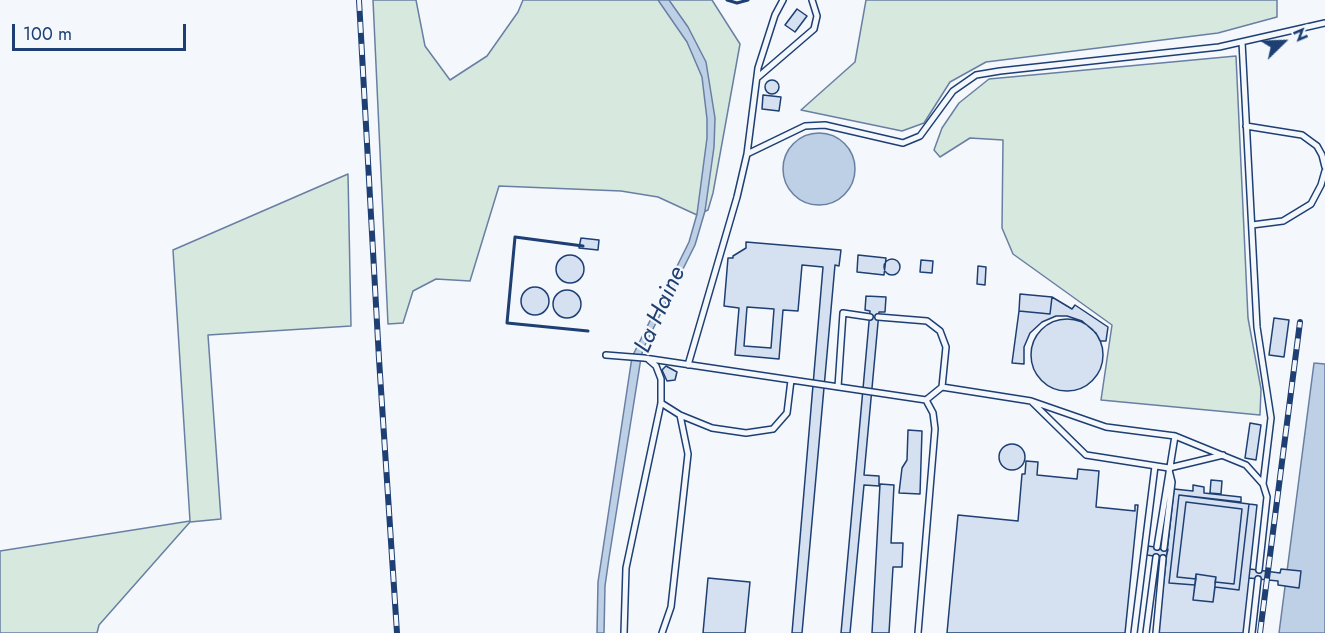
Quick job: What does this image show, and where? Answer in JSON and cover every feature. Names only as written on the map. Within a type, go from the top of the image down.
[{"type":"lane","points":[[688,364],[737,197],[747,154],[757,78],[775,15],[783,0]]},
{"type":"lane","points":[[757,78],[814,29],[818,16],[812,0]]},
{"type":"lane","points":[[747,154],[805,126],[825,125],[903,143],[920,136],[953,91],[976,75],[1219,47],[1325,23]]},
{"type":"lane","points":[[1242,42],[1257,327],[1270,418],[1263,484],[1267,498],[1259,570]]},
{"type":"lane","points":[[1246,126],[1302,135],[1317,146],[1325,169],[1322,185],[1311,204],[1283,221],[1252,225]]},
{"type":"lane","points":[[838,387],[843,313],[870,316]]},
{"type":"lane","points":[[606,356],[688,364],[926,400],[942,387],[946,347],[940,331],[927,321],[878,317]]},
{"type":"lane","points":[[624,633],[626,568],[661,403],[661,379],[656,366],[644,358]]},
{"type":"lane","points":[[661,403],[680,415],[712,428],[746,433],[773,429],[787,413],[790,380]]},
{"type":"lane","points":[[942,387],[1030,401],[1106,428],[1175,436],[1246,465],[1263,484]]},
{"type":"lane","points":[[918,633],[934,429],[933,413],[926,400]]},
{"type":"lane","points":[[1030,401],[1086,456],[1168,468],[1223,455]]},
{"type":"lane","points":[[662,633],[671,607],[688,454],[680,415]]},
{"type":"lane","points":[[1157,547],[1175,436]]},
{"type":"lane","points":[[1134,633],[1155,466]]},
{"type":"lane","points":[[1164,548],[1172,482],[1168,468]]},
{"type":"lane","points":[[1146,633],[1156,557]]},
{"type":"lane","points":[[1156,633],[1163,558]]},
{"type":"lane","points":[[1252,633],[1258,579]]},
{"type":"shaded area","points":[[373,0],[416,0],[425,46],[450,80],[487,56],[518,12],[523,0],[712,0],[740,44],[708,210],[697,215],[658,197],[621,191],[499,186],[470,281],[436,279],[413,291],[403,323],[388,324]]},
{"type":"shaded area","points":[[866,0],[1277,0],[1277,17],[1218,33],[986,62],[950,82],[924,123],[902,131],[801,110],[855,62]]},
{"type":"shaded area","points":[[1236,56],[1248,318],[1261,389],[1260,415],[1101,400],[1112,325],[1013,254],[1002,228],[1003,140],[970,138],[940,157],[934,150],[942,128],[959,103],[989,79]]},
{"type":"shaded area","points":[[348,174],[351,326],[208,335],[221,519],[190,522],[99,625],[97,633],[0,633],[0,551],[190,521],[173,250]]},
{"type":"water","name":"La Haine","points":[[658,0],[669,0],[688,27],[706,62],[715,118],[714,147],[705,211],[695,245],[643,349],[605,586],[604,633],[597,633],[598,582],[632,357],[689,242],[697,214],[707,138],[702,77],[687,42]]},
{"type":"water","points":[[826,133],[845,143],[853,155],[855,169],[853,183],[845,195],[833,203],[812,205],[793,195],[785,183],[783,162],[793,143],[805,135]]},
{"type":"water","points":[[1314,363],[1325,364],[1325,633],[1279,633]]},
{"type":"building","points":[[797,9],[807,16],[795,32],[785,25]]},
{"type":"building","points":[[772,80],[777,82],[779,87],[777,92],[772,94],[767,92],[765,87],[767,82]]},
{"type":"building","points":[[763,95],[781,97],[779,111],[762,109]]},
{"type":"building","points":[[581,238],[599,240],[598,250],[579,248]]},
{"type":"building","points":[[746,242],[841,250],[839,266],[835,265],[802,633],[792,633],[823,267],[802,265],[798,311],[783,310],[779,359],[735,355],[739,308],[724,306],[728,258],[733,258],[746,248]],"holes":[[[747,307],[774,309],[771,348],[744,346]]]},
{"type":"building","points":[[570,255],[580,259],[584,269],[580,279],[570,283],[560,279],[556,269],[560,259]]},
{"type":"building","points":[[858,255],[886,258],[884,275],[857,272]]},
{"type":"building","points":[[892,259],[898,261],[900,267],[898,273],[892,275],[886,273],[884,267],[886,261]]},
{"type":"building","points":[[921,260],[933,261],[932,273],[920,272]]},
{"type":"building","points":[[978,266],[986,267],[985,285],[977,284]]},
{"type":"building","points":[[535,287],[545,291],[549,301],[545,311],[535,315],[525,311],[521,301],[525,291]]},
{"type":"building","points":[[567,290],[577,294],[581,304],[577,314],[567,318],[557,314],[553,304],[557,294]]},
{"type":"building","points":[[1020,294],[1052,297],[1050,314],[1019,311]]},
{"type":"building","points":[[866,296],[886,297],[885,312],[879,312],[864,475],[879,476],[879,486],[864,485],[850,633],[841,633],[870,311],[865,310]]},
{"type":"building","points":[[1052,297],[1072,309],[1075,305],[1108,327],[1106,341],[1100,341],[1096,333],[1082,321],[1067,316],[1056,316],[1042,322],[1030,333],[1024,347],[1024,364],[1012,363],[1019,311],[1050,314]]},
{"type":"building","points":[[1274,318],[1289,320],[1284,357],[1269,355]]},
{"type":"building","points":[[1067,319],[1087,325],[1097,335],[1103,355],[1097,375],[1087,385],[1067,391],[1047,385],[1037,375],[1031,355],[1037,335],[1047,325]]},
{"type":"building","points":[[666,366],[677,372],[675,380],[667,381],[662,370]]},
{"type":"building","points":[[1250,423],[1261,425],[1256,460],[1245,458]]},
{"type":"building","points":[[908,430],[922,431],[920,494],[899,493],[902,468],[907,460]]},
{"type":"building","points":[[1012,444],[1021,448],[1025,457],[1021,466],[1012,470],[1003,466],[999,457],[1003,448]]},
{"type":"building","points":[[1026,461],[1038,462],[1037,475],[1077,479],[1078,469],[1099,471],[1096,507],[1135,511],[1135,505],[1138,505],[1125,633],[947,633],[958,515],[1018,521],[1022,474],[1025,474]]},
{"type":"building","points":[[1211,480],[1222,481],[1221,494],[1210,493]]},
{"type":"building","points":[[880,484],[894,485],[891,543],[903,543],[902,567],[893,567],[889,633],[872,633]]},
{"type":"building","points":[[1193,485],[1204,487],[1204,493],[1241,497],[1241,502],[1179,495],[1169,583],[1195,585],[1193,600],[1213,602],[1215,587],[1239,590],[1249,504],[1257,505],[1243,633],[1158,633],[1174,489],[1193,491]]},
{"type":"building","points":[[1179,495],[1249,504],[1239,590],[1215,587],[1215,582],[1234,584],[1242,509],[1186,502],[1177,577],[1196,579],[1195,585],[1169,583]]},
{"type":"building","points":[[1186,502],[1242,509],[1234,584],[1215,582],[1216,577],[1196,574],[1196,579],[1177,577]]},
{"type":"building","points":[[1148,546],[1168,549],[1166,558],[1147,555]]},
{"type":"building","points":[[1250,569],[1280,573],[1281,569],[1301,571],[1299,588],[1278,585],[1278,581],[1249,578]]},
{"type":"building","points":[[1196,574],[1216,577],[1213,602],[1193,600]]},
{"type":"building","points":[[708,578],[750,582],[745,633],[703,633]]},
{"type":"railway","points":[[359,0],[397,633]]},
{"type":"railway","points":[[1260,633],[1300,322]]},
{"type":"wall","points":[[727,0],[737,3],[748,0]]},
{"type":"wall","points":[[583,246],[515,237],[507,323],[588,331]]}]
